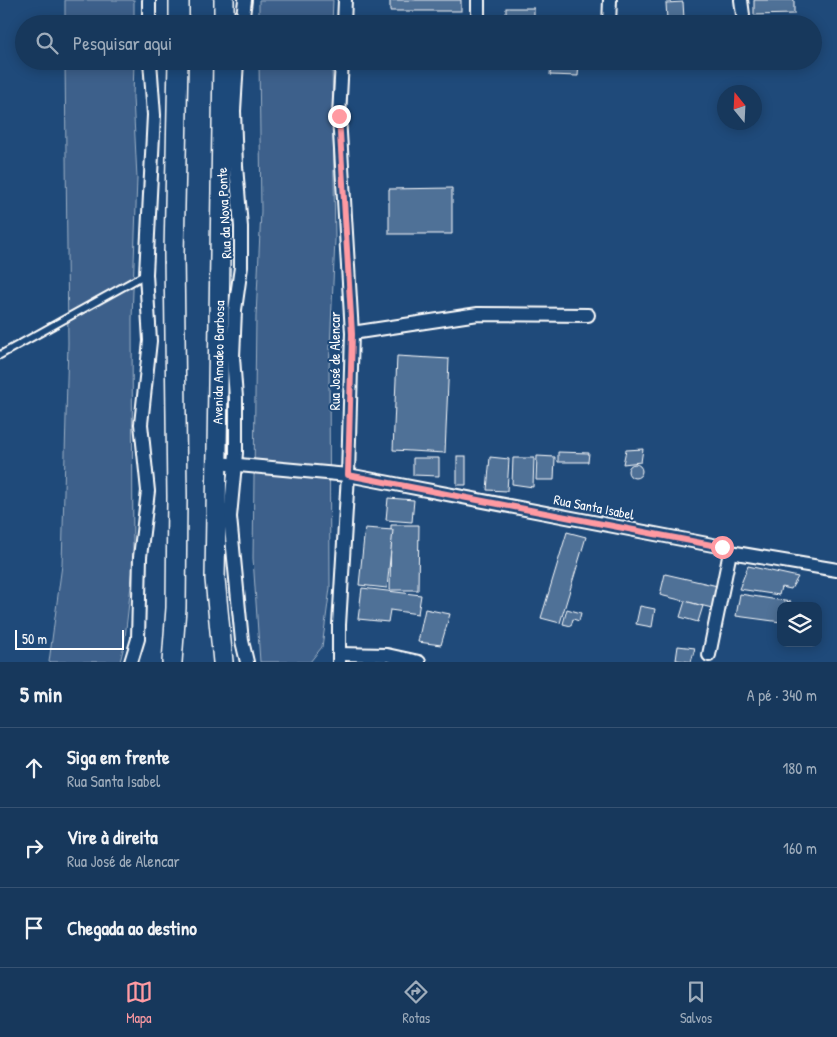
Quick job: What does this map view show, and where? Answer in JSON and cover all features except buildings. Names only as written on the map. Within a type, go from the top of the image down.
[{"type":"main road","points":[[179,0],[179,15]]},
{"type":"main road","points":[[224,0],[224,15]]},
{"type":"main road","points":[[172,662],[176,608],[177,497],[174,254],[178,70]]},
{"type":"main road","name":"Avenida Amadeo Barbosa","points":[[223,70],[226,464],[215,579],[223,662]]},
{"type":"street","points":[[149,0],[149,15]]},
{"type":"street","points":[[243,15],[245,0]]},
{"type":"street","points":[[344,15],[345,0]]},
{"type":"street","points":[[478,0],[478,15]]},
{"type":"street","points":[[609,15],[610,0]]},
{"type":"street","points":[[741,0],[743,15]]},
{"type":"street","points":[[131,662],[138,639],[140,557],[148,491],[141,424],[150,341],[146,274],[154,114],[151,70]]},
{"type":"street","name":"Rua da Nova Ponte","points":[[236,70],[234,110],[241,227],[241,268],[235,310],[233,357],[236,398],[226,464],[242,641],[247,662]]},
{"type":"street","name":"Rua José de Alencar","points":[[339,658],[348,475],[352,334],[339,116],[342,70]]},
{"type":"street","points":[[352,334],[478,314],[588,315]]},
{"type":"street","name":"Rua Santa Isabel","points":[[226,464],[348,475],[722,547],[730,552],[837,570]]},
{"type":"street","points":[[709,655],[730,552]]},
{"type":"street","points":[[339,658],[388,655],[419,662]]},
{"type":"lane","points":[[0,355],[146,274]]},
{"type":"shaded area","points":[[65,0],[134,0],[134,15],[65,15]]},
{"type":"shaded area","points":[[259,0],[333,0],[332,15],[259,15]]},
{"type":"shaded area","points":[[65,70],[134,70],[133,97],[137,178],[132,319],[133,568],[124,646],[120,662],[49,662],[62,565],[68,343]]},
{"type":"shaded area","points":[[259,70],[332,70],[335,240],[329,369],[330,588],[322,647],[310,662],[260,662],[253,558],[256,316],[261,211]]},
{"type":"route","points":[[339,116],[352,334],[348,475],[722,547]]}]
